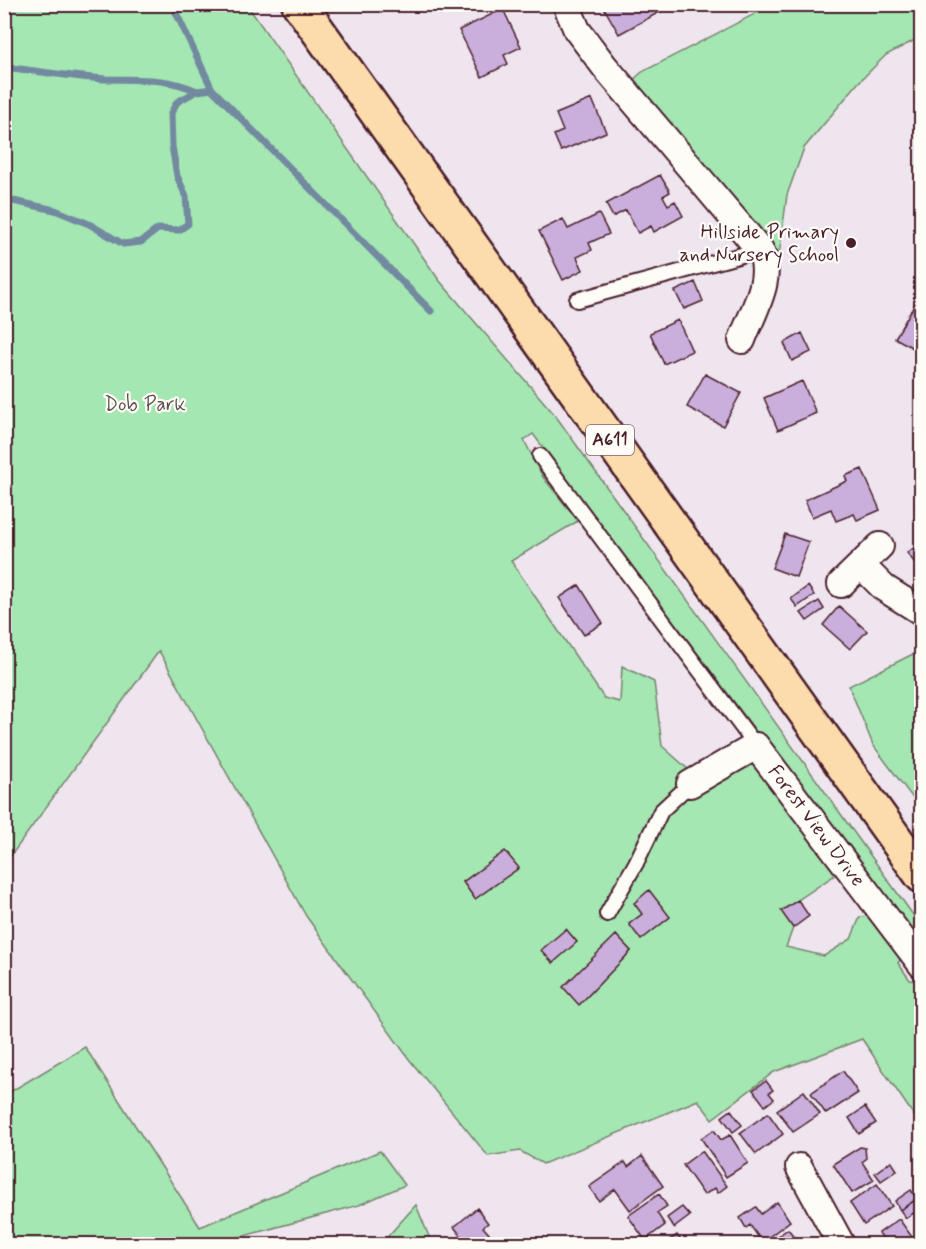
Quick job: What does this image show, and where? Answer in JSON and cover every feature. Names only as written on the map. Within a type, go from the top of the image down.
[{"type":"main road","name":"A611","points":[[298,4],[921,876]]},
{"type":"street","points":[[566,4],[577,30],[605,67],[764,262],[742,340]]},
{"type":"street","points":[[841,584],[880,546]]},
{"type":"street","points":[[861,565],[884,588],[921,612]]},
{"type":"street","name":"Forest View Drive","points":[[690,784],[756,746],[921,965]]},
{"type":"street","points":[[800,1167],[840,1244]]},
{"type":"lane","points":[[578,300],[764,262]]},
{"type":"lane","points":[[540,456],[756,746]]},
{"type":"lane","points":[[607,914],[661,811],[690,784]]},
{"type":"green space","name":"Dob Park","points":[[4,5],[247,5],[439,280],[555,415],[921,926],[921,951],[533,434],[524,440],[543,477],[578,521],[511,561],[604,698],[620,702],[622,666],[654,682],[662,746],[706,785],[753,761],[842,870],[782,911],[793,928],[786,947],[824,956],[851,939],[860,917],[876,915],[905,952],[898,963],[910,980],[921,982],[921,1126],[862,1039],[774,1072],[712,1119],[698,1100],[543,1164],[520,1151],[488,1156],[409,1059],[306,916],[159,651],[5,864]],"holes":[[[505,852],[518,868],[475,899],[463,882]],[[616,935],[631,951],[580,1004]]]},
{"type":"green space","points":[[772,5],[921,5],[921,37],[886,55],[858,83],[804,148],[787,195],[779,256],[631,82],[642,72]]},
{"type":"green space","points":[[921,650],[921,809],[873,745],[849,686]]},
{"type":"green space","points":[[85,1047],[200,1227],[380,1151],[405,1185],[359,1205],[214,1244],[107,1244],[103,1237],[89,1244],[5,1244],[5,1095]]},
{"type":"green space","points":[[416,1205],[432,1244],[381,1244]]},
{"type":"building","points":[[605,4],[653,4],[658,13],[619,34],[603,6]]},
{"type":"building","points":[[653,4],[675,4],[658,13]]},
{"type":"building","points":[[503,9],[521,47],[504,55],[508,64],[482,77],[459,30]]},
{"type":"building","points":[[592,99],[606,132],[561,151],[554,135],[563,131],[556,114]]},
{"type":"building","points":[[660,175],[670,192],[663,196],[668,205],[675,201],[683,216],[654,232],[651,226],[638,233],[626,210],[613,217],[606,204]]},
{"type":"building","points":[[599,214],[609,234],[589,243],[592,250],[577,257],[583,270],[563,280],[539,231],[563,219],[568,229]]},
{"type":"building","points":[[695,282],[703,301],[684,309],[675,291]]},
{"type":"building","points":[[922,292],[922,353],[895,338]]},
{"type":"building","points":[[678,320],[692,351],[664,364],[650,333]]},
{"type":"building","points":[[802,333],[811,352],[792,361],[784,343]]},
{"type":"building","points":[[705,374],[741,393],[723,426],[687,407]]},
{"type":"building","points":[[802,381],[816,413],[778,430],[764,398]]},
{"type":"building","points":[[862,469],[880,510],[857,520],[854,514],[836,521],[831,509],[812,517],[805,500],[847,481],[845,476]]},
{"type":"building","points":[[785,534],[809,542],[796,577],[772,568]]},
{"type":"building","points":[[922,542],[922,572],[907,553]]},
{"type":"building","points":[[579,585],[603,623],[584,635],[559,598]]},
{"type":"building","points":[[808,586],[814,595],[797,607],[791,599]]},
{"type":"building","points":[[819,601],[824,609],[807,621],[801,613]]},
{"type":"building","points":[[839,606],[867,631],[850,649],[823,625]]},
{"type":"building","points":[[505,851],[519,868],[475,899],[463,882]]},
{"type":"building","points":[[649,890],[670,917],[641,940],[629,924],[642,914],[634,903]]},
{"type":"building","points":[[798,900],[809,916],[793,928],[781,911]]},
{"type":"building","points":[[566,929],[577,942],[553,963],[541,950]]},
{"type":"building","points":[[616,935],[631,951],[579,1005],[563,987]]},
{"type":"building","points":[[843,1071],[858,1093],[826,1114],[811,1093]]},
{"type":"building","points":[[766,1081],[773,1090],[769,1093],[774,1099],[765,1106],[753,1090]]},
{"type":"building","points":[[804,1091],[820,1114],[793,1132],[777,1110]]},
{"type":"building","points":[[865,1107],[876,1123],[859,1134],[849,1118]]},
{"type":"building","points":[[731,1110],[742,1125],[733,1132],[722,1117]]},
{"type":"building","points":[[768,1113],[783,1134],[756,1154],[740,1133]]},
{"type":"building","points":[[714,1130],[721,1140],[730,1135],[748,1163],[726,1177],[701,1138]]},
{"type":"building","points":[[860,1147],[865,1148],[866,1159],[862,1162],[874,1180],[852,1193],[833,1164]]},
{"type":"building","points":[[702,1151],[727,1186],[718,1193],[715,1188],[704,1195],[683,1165]]},
{"type":"building","points":[[642,1156],[663,1186],[630,1210],[615,1189],[599,1201],[589,1187],[625,1162],[628,1167]]},
{"type":"building","points":[[891,1161],[897,1170],[881,1181],[875,1173]]},
{"type":"building","points":[[877,1184],[892,1206],[864,1225],[850,1203]]},
{"type":"building","points":[[911,1190],[917,1199],[900,1210],[895,1201]]},
{"type":"building","points":[[659,1194],[667,1206],[657,1213],[665,1225],[645,1240],[628,1216]]},
{"type":"building","points":[[917,1199],[922,1208],[906,1218],[900,1210]]},
{"type":"building","points":[[777,1202],[790,1221],[762,1242],[750,1225],[746,1228],[740,1218],[756,1207],[761,1214]]},
{"type":"building","points":[[682,1207],[690,1216],[674,1228],[667,1218]]},
{"type":"building","points":[[477,1208],[488,1223],[483,1227],[498,1244],[468,1244],[454,1227]]},
{"type":"building","points":[[899,1219],[917,1244],[887,1244],[879,1233]]},
{"type":"building","points":[[788,1229],[800,1244],[767,1244]]},
{"type":"building","points":[[677,1235],[684,1244],[663,1244]]},
{"type":"waterway","points":[[4,199],[55,210],[89,224],[123,244],[141,242],[158,229],[179,230],[188,224],[186,196],[177,176],[172,146],[171,113],[177,102],[197,91],[212,89],[172,4]]},
{"type":"waterway","points":[[4,67],[93,78],[163,81],[197,91]]},
{"type":"waterway","points":[[212,89],[431,311]]},
{"type":"place","name":"Hillside Primary and Nursery School","points":[[851,243]]}]
